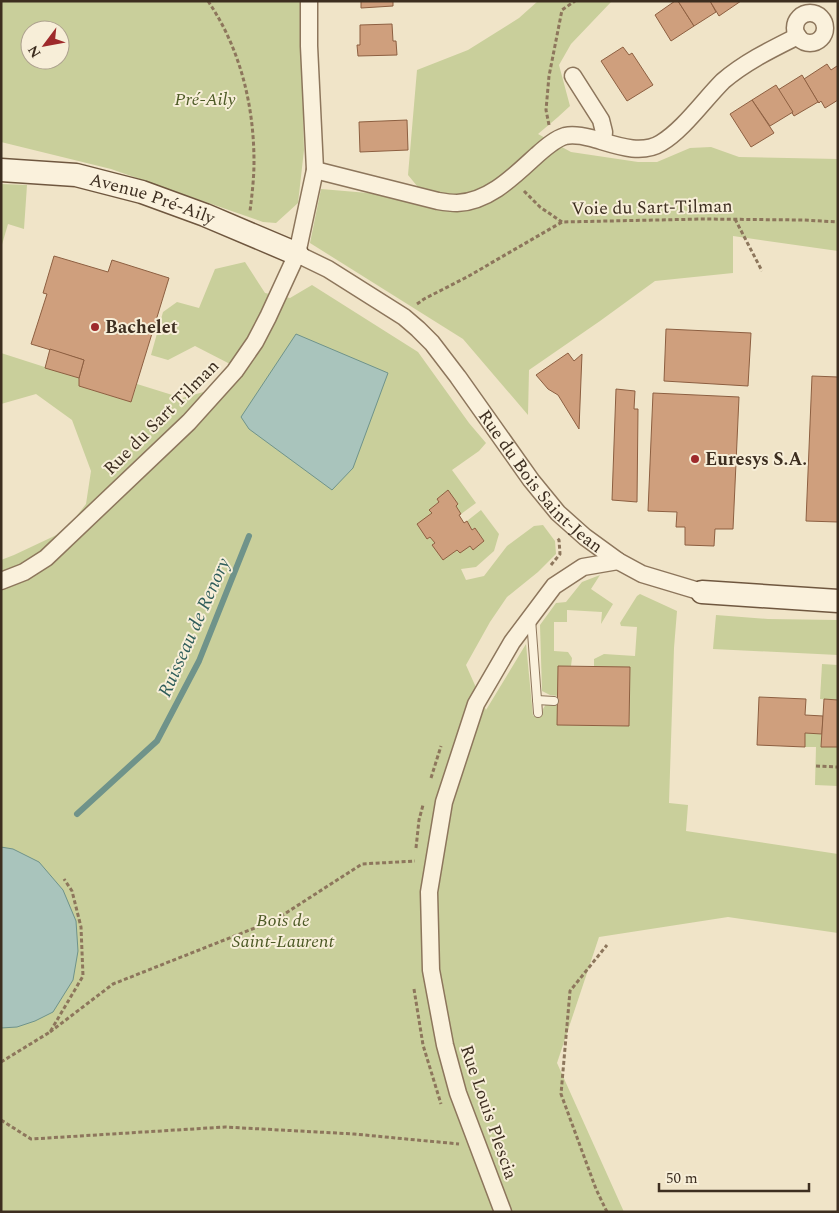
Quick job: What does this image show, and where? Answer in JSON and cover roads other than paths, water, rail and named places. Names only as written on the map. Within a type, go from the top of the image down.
[{"type":"street","name":"Rue du Sart Tilman","points":[[1,581],[24,572],[46,558],[189,422],[235,371],[255,342],[297,254],[315,170],[309,46],[309,1]]},
{"type":"street","points":[[799,8],[823,20],[825,30],[821,38],[816,41],[806,42],[798,36],[796,22],[799,8]]},
{"type":"street","points":[[315,170],[438,201],[457,203],[477,199],[488,194],[511,178],[543,150],[562,137],[571,135],[582,136],[634,149],[654,148],[671,136],[710,94],[738,69],[798,36]]},
{"type":"street","points":[[573,76],[601,120],[604,132],[602,141]]},
{"type":"street","name":"Avenue Pré-Aily","points":[[1,170],[76,175],[142,192],[205,215],[297,254]]},
{"type":"street","name":"Rue du Bois Saint-Jean","points":[[297,254],[328,269],[404,317],[432,343],[519,464],[558,513],[585,537],[618,561],[642,574],[702,592],[838,601]]},
{"type":"street","name":"Rue Louis Plescia","points":[[503,1212],[458,1093],[445,1045],[431,970],[429,892],[444,802],[476,704],[512,642],[554,586],[583,567],[618,561]]},
{"type":"lane","points":[[531,617],[538,712]]},
{"type":"lane","points":[[537,700],[554,701]]},
{"type":"water","points":[[296,334],[388,373],[353,468],[332,490],[249,429],[241,417]]},
{"type":"water","points":[[1,847],[13,849],[39,862],[63,890],[76,921],[78,951],[73,980],[53,1012],[17,1027],[1,1028]]},
{"type":"waterway","name":"Ruisseau de Renory","points":[[77,814],[157,741],[199,661],[249,536]]},
{"type":"place","name":"Bachelet","points":[[95,327]]},
{"type":"place","name":"Euresys S.A.","points":[[695,459]]},
{"type":"park label","name":"Pré-Aily","points":[[205,99]]},
{"type":"park label","name":"Bois de Saint-Laurent","points":[[283,930]]}]
